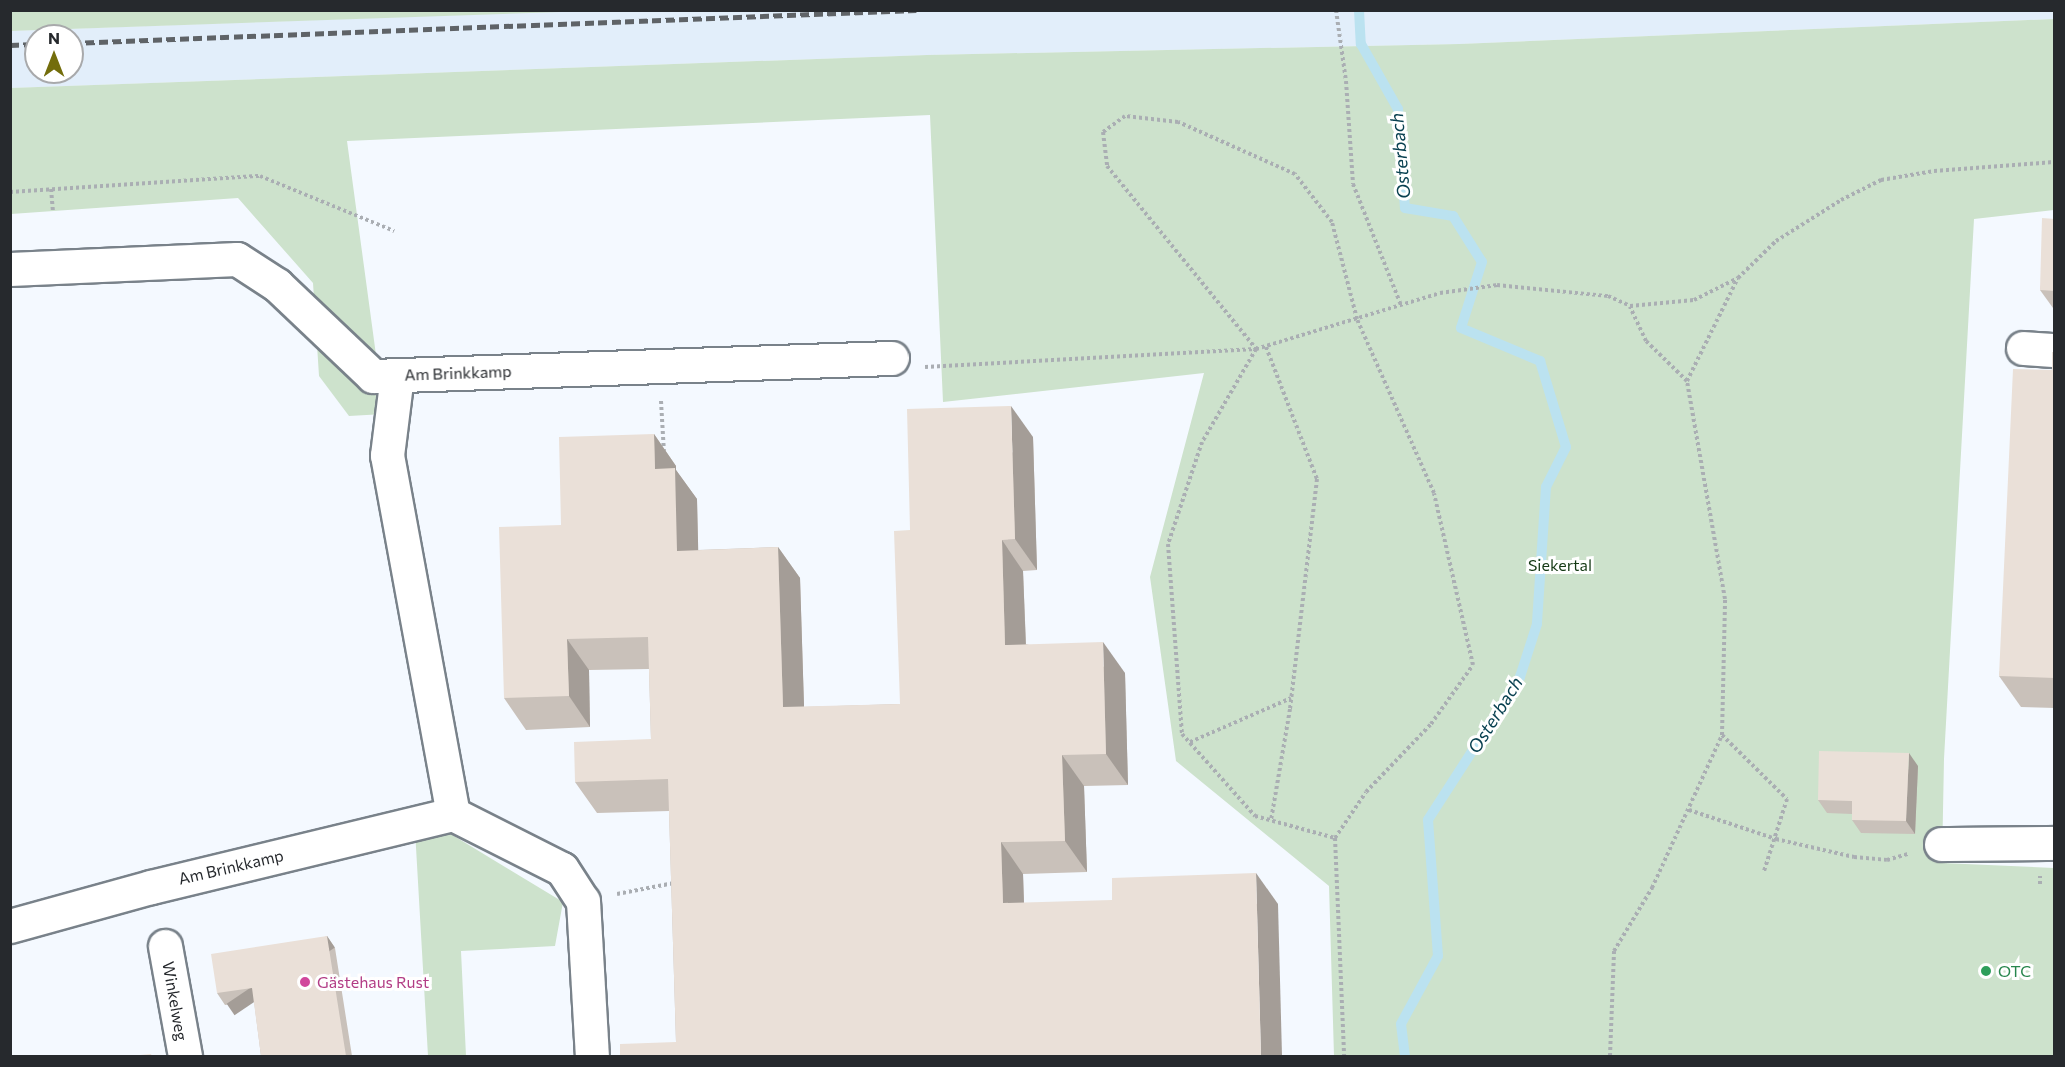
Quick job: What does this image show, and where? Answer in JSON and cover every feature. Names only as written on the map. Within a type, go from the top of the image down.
[{"type":"street","points":[[10,269],[237,259],[277,285],[373,376],[397,375]]},
{"type":"street","name":"Am Brinkkamp","points":[[10,926],[151,886],[453,814],[387,455],[397,375],[892,358]]},
{"type":"street","points":[[453,814],[562,869],[583,901],[591,1056]]},
{"type":"street","points":[[1941,844],[2055,843]]},
{"type":"street","name":"Winkelweg","points":[[165,946],[186,1056]]},
{"type":"path","points":[[1336,10],[1346,81],[1353,184],[1401,305]]},
{"type":"path","points":[[1335,838],[1255,816],[1182,734],[1168,544],[1202,442],[1256,350],[1107,166],[1102,132],[1125,116],[1178,122],[1295,174],[1332,222],[1357,319],[1434,493],[1473,664],[1431,724],[1366,792],[1335,838],[1344,1056]]},
{"type":"path","points":[[1440,293],[1497,285],[1608,296],[1630,306],[1694,300],[1738,278],[1776,240],[1881,180],[1934,171],[2055,162]]},
{"type":"path","points":[[10,192],[260,176],[394,231]]},
{"type":"path","points":[[51,189],[53,211]]},
{"type":"path","points":[[1687,381],[1738,278]]},
{"type":"path","points":[[1610,1056],[1614,951],[1652,888],[1722,735],[1725,599],[1687,381],[1646,341],[1630,306]]},
{"type":"path","points":[[1266,346],[1317,479],[1292,697],[1271,820]]},
{"type":"path","points":[[661,396],[665,466]]},
{"type":"path","points":[[1190,742],[1292,697]]},
{"type":"path","points":[[1722,735],[1787,799],[1776,839],[1765,860],[1764,871]]},
{"type":"path","points":[[1689,810],[1776,839],[1854,857],[1887,860],[1941,844]]},
{"type":"path","points":[[583,901],[681,881]]},
{"type":"shaded area","points":[[591,10],[2054,11],[2054,19],[1459,44],[927,55],[11,88],[10,31],[24,30],[24,84],[84,84],[84,28]]},
{"type":"green space","points":[[11,10],[591,10],[84,28],[84,24],[24,24],[24,31],[11,31]]},
{"type":"green space","name":"Siekertal","points":[[2054,19],[2054,210],[1974,219],[1944,759],[1942,863],[2054,868],[2054,1056],[1334,1056],[1329,886],[1176,761],[1150,577],[1204,373],[943,402],[930,115],[347,141],[384,414],[349,416],[319,376],[313,283],[238,198],[11,214],[10,88],[927,55],[1459,44]]},
{"type":"green space","points":[[431,822],[563,902],[555,946],[461,951],[466,1056],[428,1056],[415,830]]},
{"type":"building","points":[[2042,218],[2055,219],[2055,291],[2040,290]]},
{"type":"building","points":[[2052,352],[2055,352],[2055,678],[1999,676],[2013,369],[2052,370]]},
{"type":"building","points":[[1011,406],[1015,539],[1002,540],[1005,645],[1103,642],[1106,754],[1062,755],[1065,841],[1001,842],[1003,903],[1112,900],[1112,878],[1256,873],[1261,1056],[620,1056],[620,1044],[676,1042],[668,779],[575,782],[574,742],[651,739],[648,637],[567,639],[569,696],[504,698],[499,527],[561,525],[559,437],[654,434],[655,469],[675,468],[677,551],[778,547],[783,707],[900,704],[894,531],[910,530],[907,409]]},
{"type":"building","points":[[1819,751],[1909,753],[1906,821],[1852,820],[1852,801],[1818,800]]},
{"type":"building","points":[[327,936],[346,1056],[261,1056],[252,988],[217,993],[211,954]]},
{"type":"building","points":[[151,1054],[152,1056],[129,1056]]},
{"type":"waterway","name":"Osterbach","points":[[1359,10],[1361,44],[1398,109],[1405,208],[1453,216],[1482,262],[1461,328],[1540,361],[1566,447],[1546,487],[1537,624],[1520,677],[1428,820],[1438,956],[1401,1024],[1405,1056]]},
{"type":"railway","points":[[84,43],[916,10]]},
{"type":"railway","points":[[10,45],[24,44]]},
{"type":"place","name":"OTC","points":[[1986,971]]},
{"type":"place","name":"Gästehaus Rust","points":[[305,982]]}]
